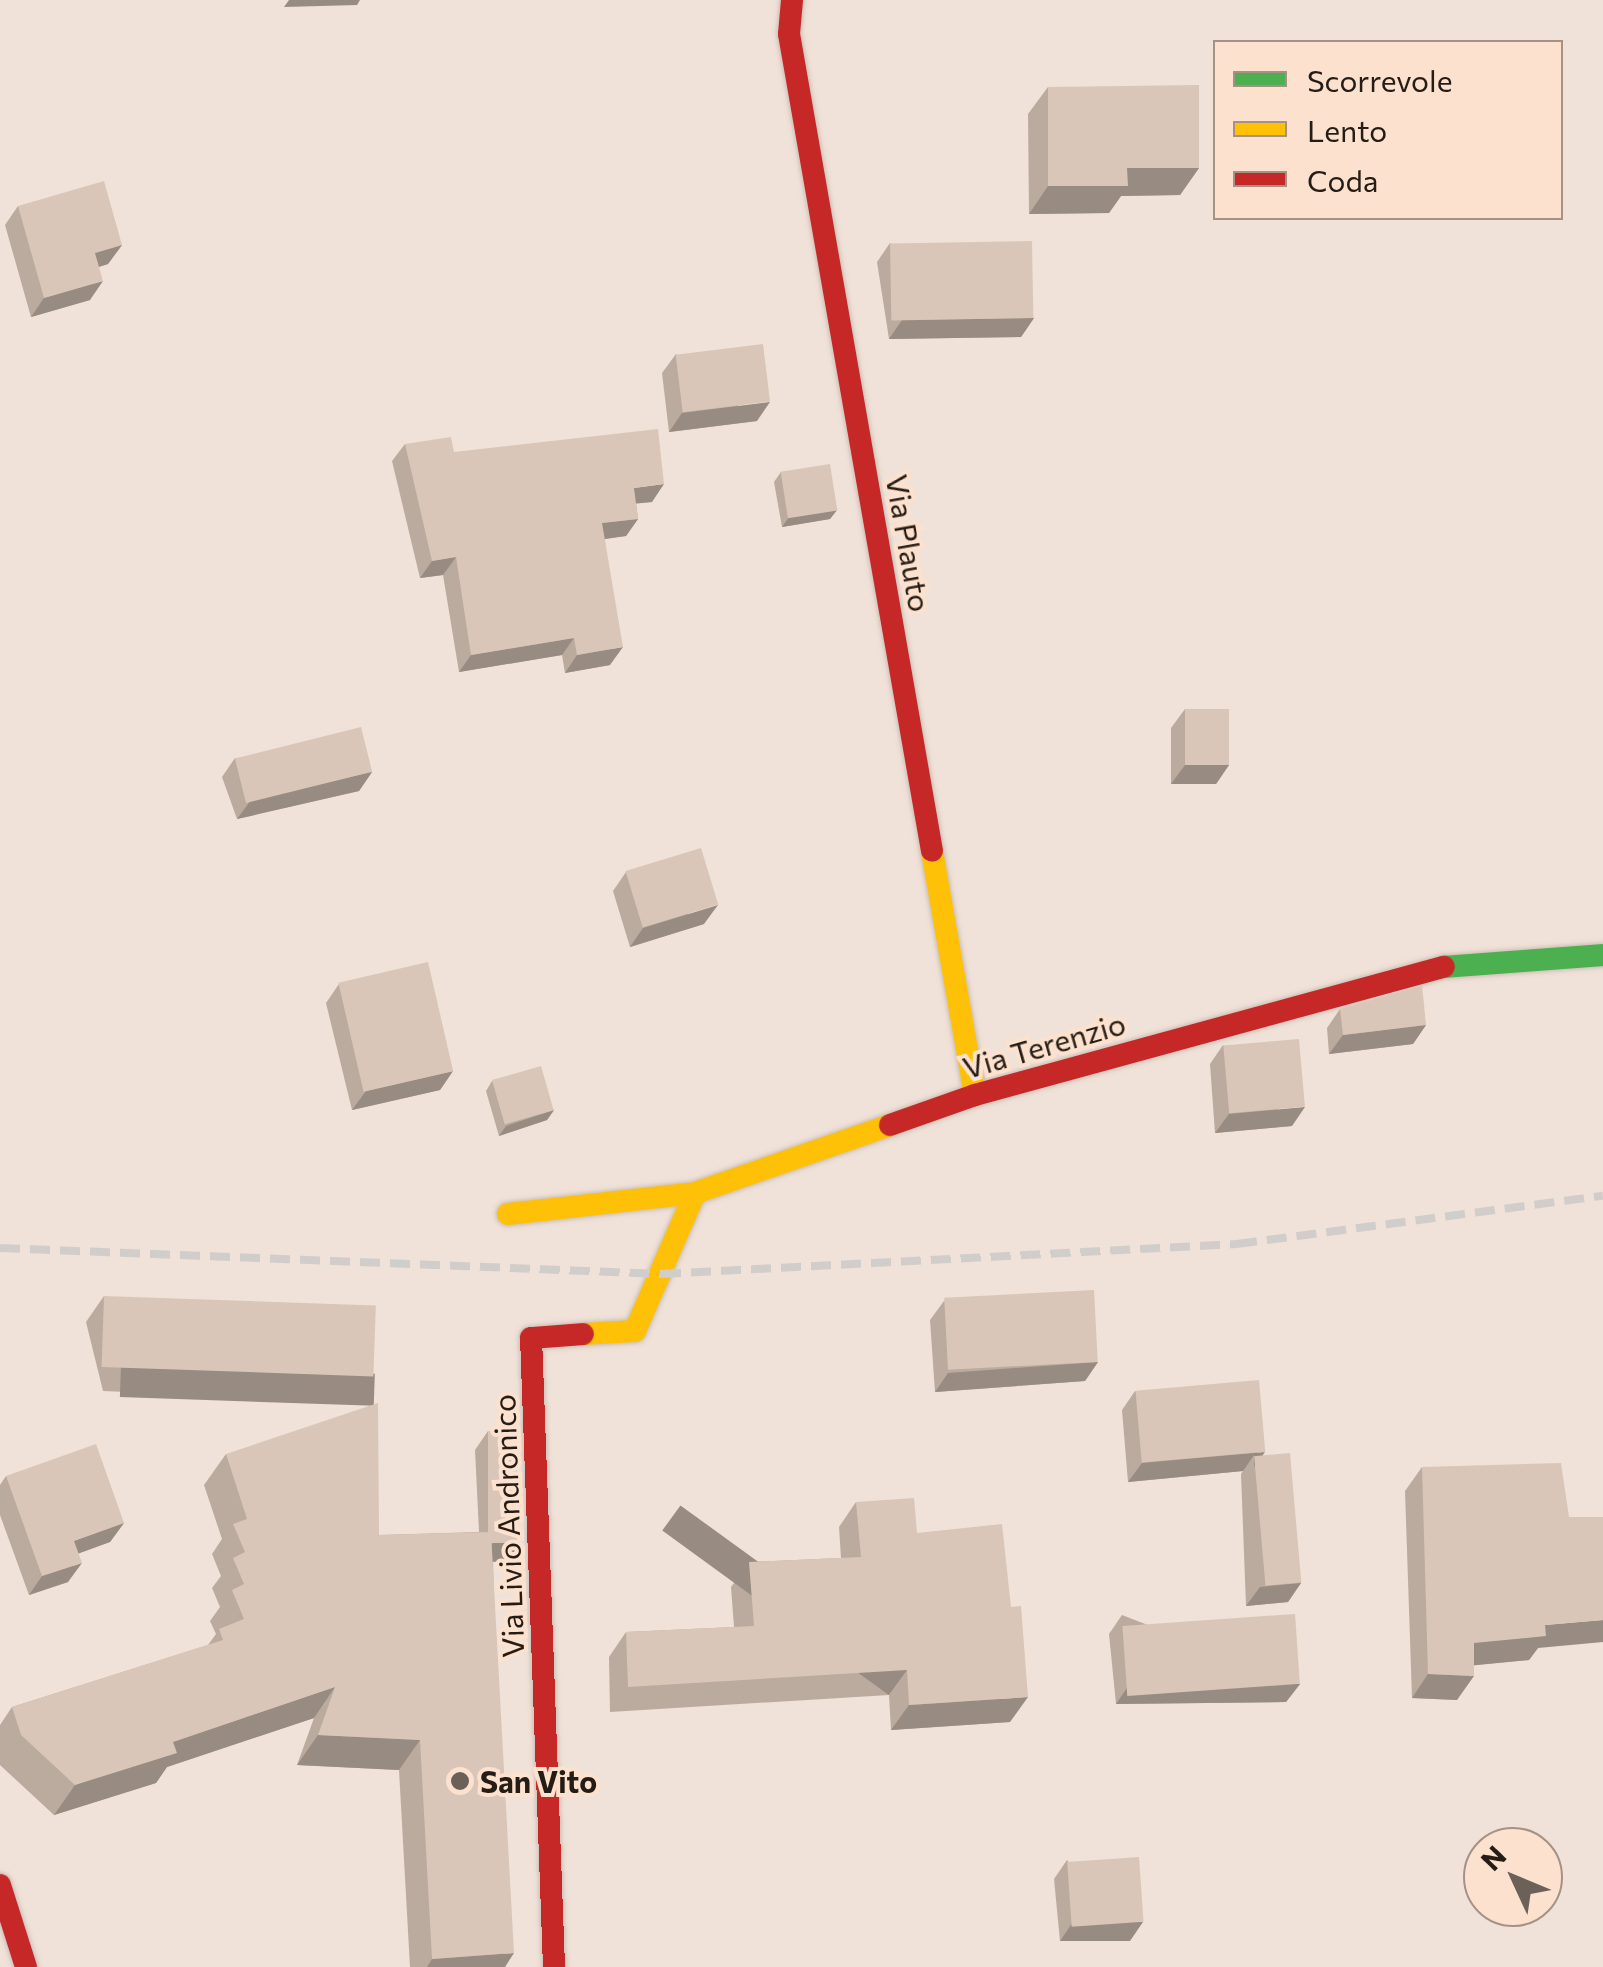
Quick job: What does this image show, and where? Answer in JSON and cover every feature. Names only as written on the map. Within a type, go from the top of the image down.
[{"type":"street","name":"Via Plauto","points":[[792,0],[789,34],[975,1095]]},
{"type":"street","name":"Via Terenzio","points":[[508,1214],[695,1193],[975,1095],[1419,970],[1603,955]]},
{"type":"street","name":"Via Livio Andronico","points":[[554,1967],[531,1338],[635,1331],[695,1193]]},
{"type":"street","points":[[0,1885],[26,1967]]},
{"type":"building","points":[[1199,85],[1199,168],[1127,168],[1128,186],[1048,186],[1048,87]]},
{"type":"building","points":[[104,181],[122,245],[95,253],[103,281],[44,298],[18,206]]},
{"type":"building","points":[[1032,241],[1033,318],[891,320],[890,243]]},
{"type":"building","points":[[763,344],[770,402],[683,412],[676,355]]},
{"type":"building","points":[[658,429],[664,484],[634,488],[638,519],[602,523],[623,647],[577,655],[574,638],[471,655],[456,557],[432,561],[405,444],[451,437],[454,452]]},
{"type":"building","points":[[830,464],[837,510],[788,518],[781,472]]},
{"type":"building","points":[[1185,709],[1229,709],[1229,765],[1185,765]]},
{"type":"building","points":[[361,727],[372,772],[246,803],[235,758]]},
{"type":"building","points":[[701,848],[718,904],[643,928],[625,871]]},
{"type":"building","points":[[428,962],[453,1071],[364,1092],[338,983]]},
{"type":"building","points":[[1422,985],[1426,1025],[1343,1035],[1340,1009]]},
{"type":"building","points":[[1299,1039],[1305,1107],[1229,1113],[1223,1046]]},
{"type":"building","points":[[541,1066],[554,1110],[505,1124],[492,1080]]},
{"type":"building","points":[[1094,1290],[1098,1362],[948,1370],[944,1298]]},
{"type":"building","points":[[104,1296],[376,1305],[373,1376],[102,1367]]},
{"type":"building","points":[[1259,1380],[1265,1452],[1142,1463],[1135,1391]]},
{"type":"building","points":[[378,1403],[379,1535],[491,1532],[514,1953],[432,1959],[420,1740],[318,1735],[335,1687],[173,1742],[177,1753],[75,1785],[21,1735],[12,1707],[223,1640],[219,1629],[244,1619],[232,1590],[244,1584],[233,1558],[245,1552],[233,1524],[247,1519],[226,1454]]},
{"type":"building","points":[[488,1431],[517,1431],[517,1543],[488,1543]]},
{"type":"building","points":[[96,1444],[124,1523],[74,1541],[82,1563],[42,1576],[6,1476]]},
{"type":"building","points":[[1290,1453],[1301,1583],[1265,1586],[1254,1456]]},
{"type":"building","points":[[1561,1463],[1569,1517],[1603,1517],[1603,1620],[1545,1625],[1546,1636],[1474,1643],[1474,1676],[1428,1674],[1422,1467]]},
{"type":"building","points":[[914,1498],[917,1533],[1002,1524],[1011,1607],[1021,1606],[1028,1697],[909,1705],[907,1670],[628,1687],[626,1632],[754,1626],[749,1562],[861,1557],[856,1502]]},
{"type":"building","points":[[1295,1614],[1300,1684],[1127,1696],[1122,1626]]},
{"type":"building","points":[[1139,1857],[1144,1922],[1072,1927],[1067,1862]]},
{"type":"railway","points":[[0,1248],[661,1274],[1237,1244],[1603,1196]]},
{"type":"traffic: fast","points":[[1444,967],[1603,955]]},
{"type":"traffic: slow","points":[[932,851],[975,1095]]},
{"type":"traffic: slow","points":[[508,1214],[695,1193],[890,1125]]},
{"type":"traffic: slow","points":[[583,1334],[635,1331],[695,1193]]},
{"type":"traffic: jam","points":[[792,0],[789,34],[932,851]]},
{"type":"traffic: jam","points":[[890,1125],[975,1095],[1444,967]]},
{"type":"traffic: jam","points":[[554,1967],[531,1338],[583,1334]]},
{"type":"traffic: jam","points":[[0,1885],[26,1967]]},
{"type":"place","name":"San Vito","points":[[460,1781]]}]
